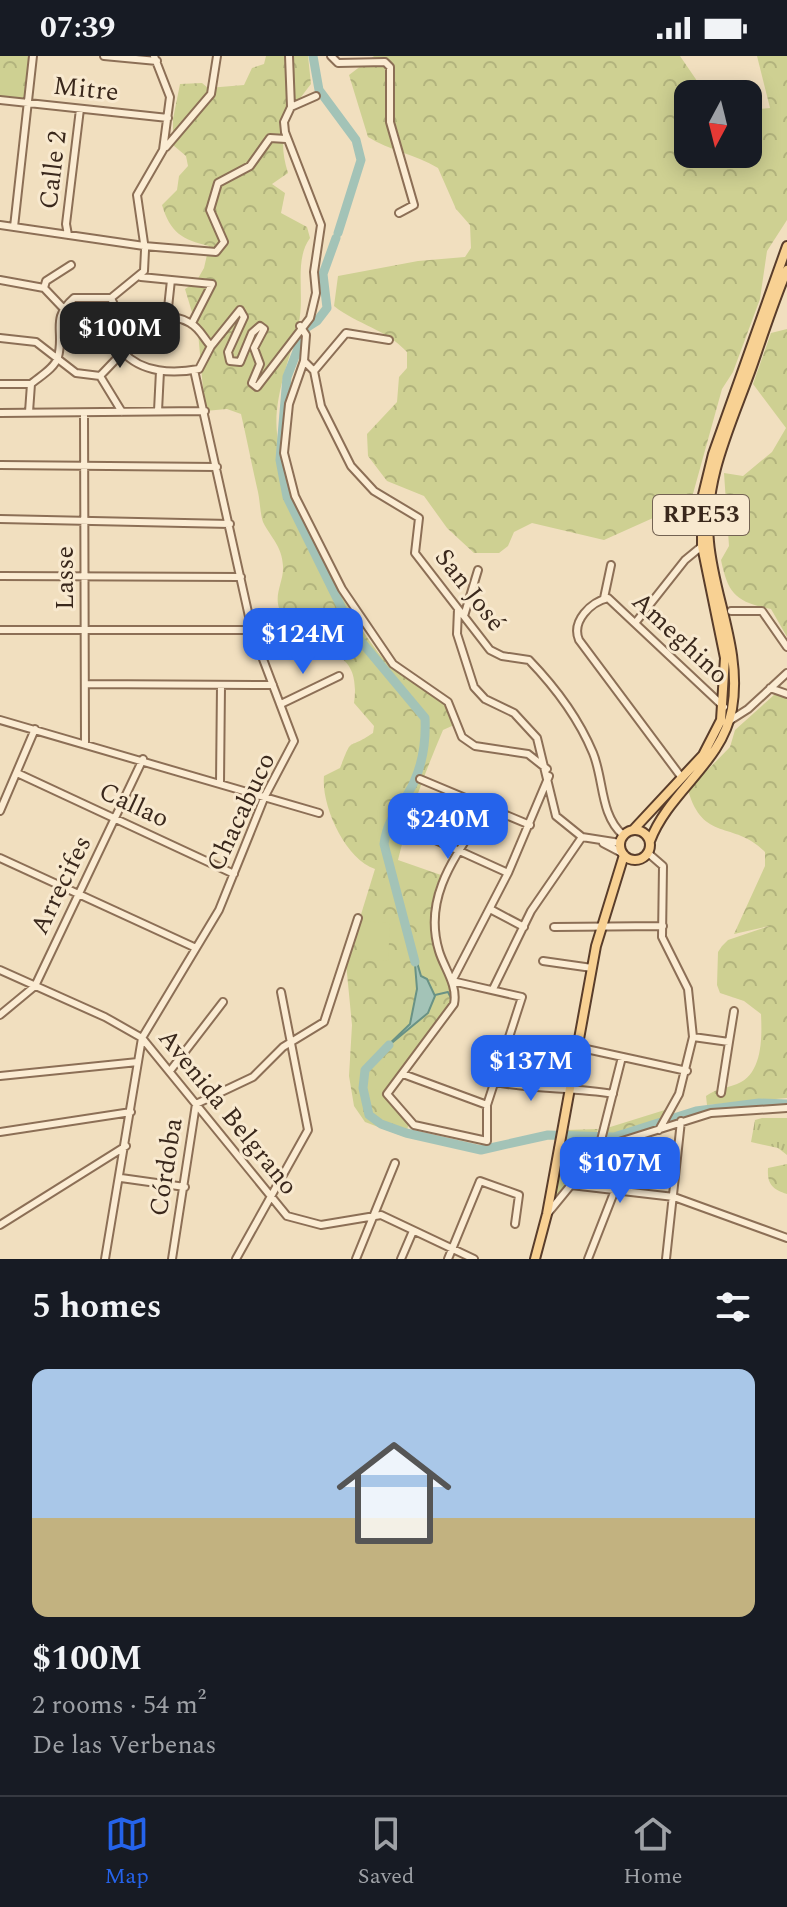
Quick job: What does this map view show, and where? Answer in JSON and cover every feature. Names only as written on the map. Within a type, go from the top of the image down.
[{"type":"main road","name":"RPE53","points":[[648,853],[650,841],[666,808],[710,745],[724,707],[725,658],[702,546],[702,499],[709,466],[787,246]]},
{"type":"main road","name":"RPE53","points":[[621,839],[712,755],[729,723],[734,671],[709,541],[711,487],[787,270]]},
{"type":"main road","points":[[634,829],[642,831],[650,841]]},
{"type":"main road","points":[[535,1259],[547,1214],[601,927],[620,873],[623,854],[621,839]]},
{"type":"main road","points":[[620,873],[648,853]]},
{"type":"main road","points":[[623,854],[636,860]]},
{"type":"street","points":[[14,227],[33,56]]},
{"type":"street","points":[[104,56],[156,58],[170,97],[163,150]]},
{"type":"street","points":[[29,412],[31,384],[58,358],[63,308],[74,298],[111,298],[141,277],[145,263],[137,195],[163,150],[211,94],[217,56]]},
{"type":"street","points":[[123,352],[137,364],[160,371],[194,370],[205,362],[211,346],[240,310],[244,317],[228,352],[230,361],[240,362],[252,333],[258,326],[264,329],[254,342],[260,364],[252,379],[257,387],[281,359],[312,312],[321,225],[286,139],[284,122],[291,107],[289,56]]},
{"type":"street","points":[[331,56],[338,63],[385,62],[390,67],[390,122],[414,205],[399,213]]},
{"type":"street","points":[[291,107],[316,96]]},
{"type":"street","name":"Mitre","points":[[0,100],[168,118]]},
{"type":"street","name":"Calle 2","points":[[68,235],[66,224],[80,109]]},
{"type":"street","points":[[0,225],[210,253],[222,248],[222,235],[210,210],[214,189],[223,178],[250,166],[270,138],[286,139]]},
{"type":"street","points":[[44,288],[46,281],[71,265]]},
{"type":"street","points":[[141,277],[212,284],[192,323]]},
{"type":"street","points":[[0,280],[44,288],[63,308]]},
{"type":"street","points":[[167,317],[171,280]]},
{"type":"street","points":[[0,338],[28,340],[83,376],[100,376],[123,352],[125,330],[111,298]]},
{"type":"street","points":[[125,330],[138,320],[167,317],[192,323],[211,346]]},
{"type":"street","points":[[300,326],[306,335],[304,361],[289,404],[284,453],[295,496],[342,589],[393,664],[448,702],[462,737],[475,746],[528,754],[548,773]]},
{"type":"street","points":[[304,361],[314,371],[323,356],[346,333],[389,340]]},
{"type":"street","name":"Chacabuco","points":[[105,1258],[121,1178],[142,1038],[196,948],[234,874],[265,796],[294,741],[252,630],[194,370]]},
{"type":"street","points":[[158,411],[160,371]]},
{"type":"street","name":"San José","points":[[314,371],[321,406],[351,466],[374,491],[419,518],[415,553],[496,654],[529,660],[573,711],[596,761],[608,816],[621,839]]},
{"type":"street","points":[[100,376],[122,412]]},
{"type":"street","points":[[0,384],[31,384]]},
{"type":"street","points":[[0,413],[205,411]]},
{"type":"street","name":"Lasse","points":[[84,413],[85,743]]},
{"type":"street","points":[[0,465],[217,467]]},
{"type":"street","points":[[0,519],[230,524]]},
{"type":"street","points":[[636,622],[685,560],[702,546]]},
{"type":"street","points":[[611,565],[606,598],[580,620],[576,633],[682,782]]},
{"type":"street","points":[[464,616],[478,570]]},
{"type":"street","points":[[0,576],[241,577]]},
{"type":"street","name":"Ameghino","points":[[606,598],[636,622],[724,707]]},
{"type":"street","points":[[458,609],[457,634],[478,693],[506,707],[537,738],[548,773],[556,816],[582,837],[600,841],[623,854]]},
{"type":"street","points":[[731,611],[762,611],[787,647]]},
{"type":"street","points":[[0,630],[252,630]]},
{"type":"street","points":[[718,725],[729,723],[787,673]]},
{"type":"street","points":[[281,704],[339,676]]},
{"type":"street","points":[[85,684],[273,685]]},
{"type":"street","points":[[220,783],[221,686]]},
{"type":"street","points":[[770,688],[787,694]]},
{"type":"street","points":[[0,720],[143,759],[319,813]]},
{"type":"street","points":[[0,811],[35,729]]},
{"type":"street","name":"Arrecifes","points":[[0,1015],[35,986],[143,759]]},
{"type":"street","name":"Callao","points":[[17,773],[234,874]]},
{"type":"street","points":[[452,981],[508,873],[530,825],[548,773]]},
{"type":"street","points":[[420,779],[530,825]]},
{"type":"street","points":[[452,981],[520,995],[522,999],[487,1105],[487,1141],[464,1139],[409,1123],[387,1098],[454,1004],[452,981],[437,945],[434,902],[445,875],[487,808]]},
{"type":"street","points":[[400,824],[508,873]]},
{"type":"street","points":[[493,989],[524,927],[582,837]]},
{"type":"street","points":[[600,841],[621,839]]},
{"type":"street","points":[[648,853],[663,866],[666,950],[688,989],[693,1037],[687,1071],[660,1128]]},
{"type":"street","points":[[0,858],[196,948]]},
{"type":"street","points":[[490,909],[524,927]]},
{"type":"street","name":"Córdoba","points":[[172,1259],[196,1104],[253,1077],[291,1040],[320,1026],[326,1017],[358,918]]},
{"type":"street","points":[[554,927],[663,926]]},
{"type":"street","points":[[543,961],[592,968]]},
{"type":"street","name":"Avenida Belgrano","points":[[0,970],[105,1017],[142,1038],[287,1216],[321,1225],[375,1214]]},
{"type":"street","points":[[236,1259],[308,1130],[281,992]]},
{"type":"street","points":[[170,1071],[223,1002]]},
{"type":"street","points":[[721,1093],[734,1011]]},
{"type":"street","points":[[693,1037],[729,1042]]},
{"type":"street","points":[[577,1047],[687,1071]]},
{"type":"street","points":[[547,1214],[600,1145],[622,1057]]},
{"type":"street","points":[[0,1076],[138,1062]]},
{"type":"street","points":[[403,1074],[487,1105]]},
{"type":"street","points":[[496,1082],[613,1094]]},
{"type":"street","points":[[558,1149],[600,1145],[681,1121],[741,1109],[787,1108]]},
{"type":"street","points":[[0,1132],[131,1112]]},
{"type":"street","points":[[666,1259],[681,1121]]},
{"type":"street","points":[[0,1225],[126,1146]]},
{"type":"street","points":[[356,1259],[395,1163]]},
{"type":"street","points":[[121,1178],[185,1187]]},
{"type":"street","points":[[448,1259],[478,1183],[519,1195],[515,1224]]},
{"type":"street","points":[[571,1185],[674,1197],[787,1238]]},
{"type":"street","points":[[601,1259],[589,1257],[615,1190]]},
{"type":"street","points":[[375,1214],[474,1259]]},
{"type":"street","points":[[401,1259],[413,1231]]},
{"type":"street","points":[[105,1258],[116,1259]]},
{"type":"green space","points":[[0,56],[30,56],[25,99],[0,96]]},
{"type":"green space","points":[[266,56],[308,56],[311,84],[286,126],[283,147],[288,173],[272,184],[285,193],[281,213],[307,227],[310,238],[302,258],[298,326],[277,406],[277,433],[282,458],[304,521],[355,619],[389,665],[436,697],[450,714],[454,725],[443,730],[436,746],[412,810],[398,860],[441,875],[432,903],[431,932],[453,999],[384,1093],[409,1123],[405,1137],[365,1122],[354,1106],[349,1076],[352,1025],[346,963],[375,869],[364,863],[345,843],[331,816],[324,788],[324,776],[340,768],[349,747],[373,733],[374,726],[354,703],[355,682],[342,658],[305,638],[292,628],[281,613],[278,595],[283,572],[282,559],[263,522],[241,414],[227,409],[205,411],[198,332],[185,289],[196,282],[204,268],[209,246],[178,233],[162,205],[177,190],[179,176],[188,166],[186,156],[173,145],[173,119],[180,84],[202,83],[208,88],[244,85],[252,68],[264,64]]},
{"type":"green space","points":[[374,56],[680,56],[696,80],[674,80],[674,168],[762,168],[762,109],[770,108],[757,56],[787,56],[787,220],[767,251],[760,299],[733,372],[722,389],[691,501],[604,540],[532,523],[514,532],[508,546],[499,553],[474,553],[447,528],[424,496],[387,481],[368,456],[367,434],[397,402],[399,377],[407,368],[407,352],[390,338],[334,306],[338,276],[418,261],[465,257],[471,248],[470,225],[456,209],[438,168],[368,137],[349,75]]},
{"type":"green space","points":[[787,329],[787,637],[771,609],[749,603],[736,595],[727,581],[721,560],[729,546],[724,473],[743,476],[772,452],[786,428],[753,384],[771,333]]},
{"type":"green space","points":[[775,694],[787,698],[787,1098],[707,1105],[706,1096],[746,1079],[759,1054],[761,1014],[744,1001],[720,993],[717,985],[718,952],[722,946],[728,940],[769,926],[734,934],[765,866],[765,852],[742,836],[720,829],[702,818],[688,790],[730,747],[735,730]]},
{"type":"green space","points":[[359,921],[390,923],[388,961],[358,959]]},
{"type":"green space","points":[[388,1061],[401,1072],[381,1094],[369,1084]]},
{"type":"green space","points":[[668,1109],[657,1127],[605,1141],[607,1128]]},
{"type":"green space","points":[[787,1118],[787,1155],[778,1148],[751,1142],[755,1120]]},
{"type":"green space","points":[[598,1129],[594,1144],[564,1145],[567,1130]]},
{"type":"green space","points":[[589,1150],[592,1154],[555,1198],[563,1154]]},
{"type":"green space","points":[[787,1164],[787,1194],[772,1185],[768,1168]]},
{"type":"shaded area","points":[[414,952],[421,976],[427,979],[435,996],[428,1013],[382,1051],[410,1024],[417,989]]},
{"type":"waterway","points":[[313,56],[319,90],[356,140],[361,160],[338,233]]},
{"type":"waterway","points":[[336,238],[323,274],[327,308],[317,321],[306,328],[287,377],[280,460],[287,497],[354,633],[425,718],[420,767],[410,791],[389,825],[384,844],[415,962]]},
{"type":"waterway","points":[[435,995],[448,992],[452,1000]]},
{"type":"waterway","points":[[389,1045],[365,1070],[363,1088],[369,1115],[381,1124],[406,1133],[481,1150],[548,1135],[614,1137],[696,1111],[759,1103],[787,1104]]}]
